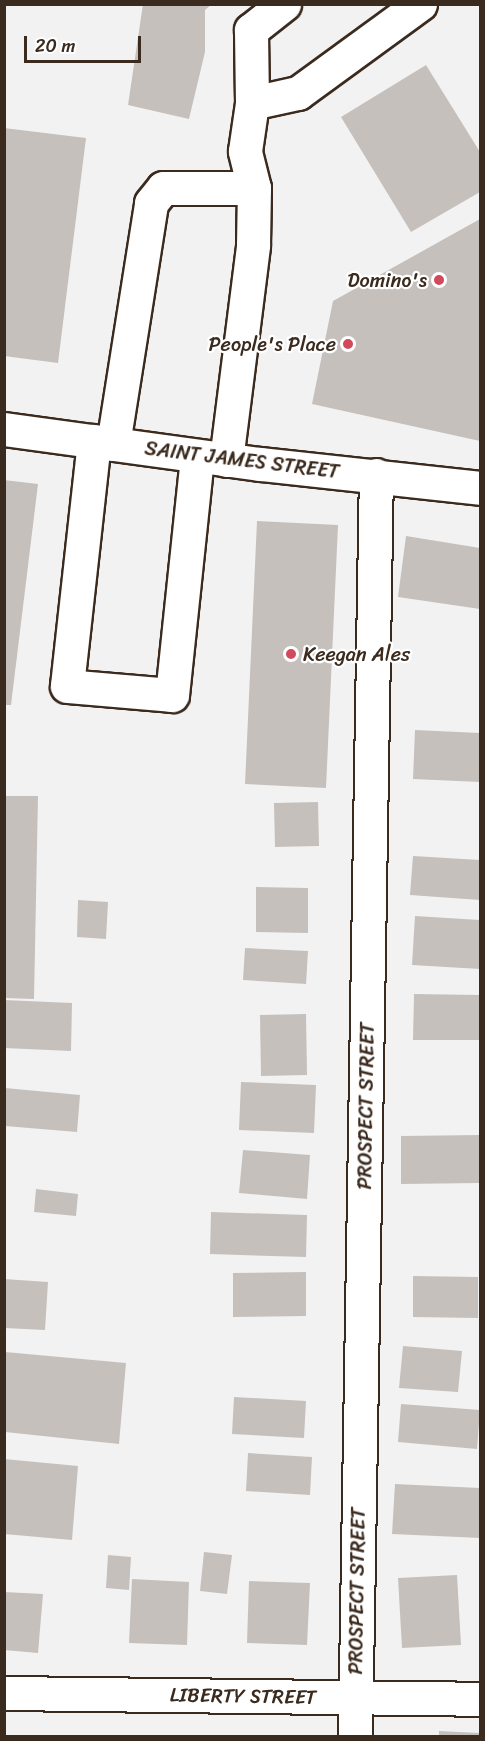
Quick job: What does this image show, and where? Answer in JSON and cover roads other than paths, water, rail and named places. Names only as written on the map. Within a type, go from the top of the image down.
[{"type":"street","points":[[254,188],[163,188],[151,203],[103,442],[67,686],[172,695],[212,458],[253,245],[254,188],[245,151],[252,103],[251,30],[284,4]]},
{"type":"street","points":[[252,103],[298,93],[420,4]]},
{"type":"street","name":"SAINT JAMES STREET","points":[[4,429],[212,458],[480,488]]},
{"type":"street","name":"PROSPECT STREET","points":[[355,1737],[376,475]]},
{"type":"street","name":"LIBERTY STREET","points":[[4,1694],[480,1699]]},
{"type":"place","name":"Domino's","points":[[439,280]]},
{"type":"place","name":"People's Place","points":[[348,344]]},
{"type":"place","name":"Keegan Ales","points":[[291,654]]}]
